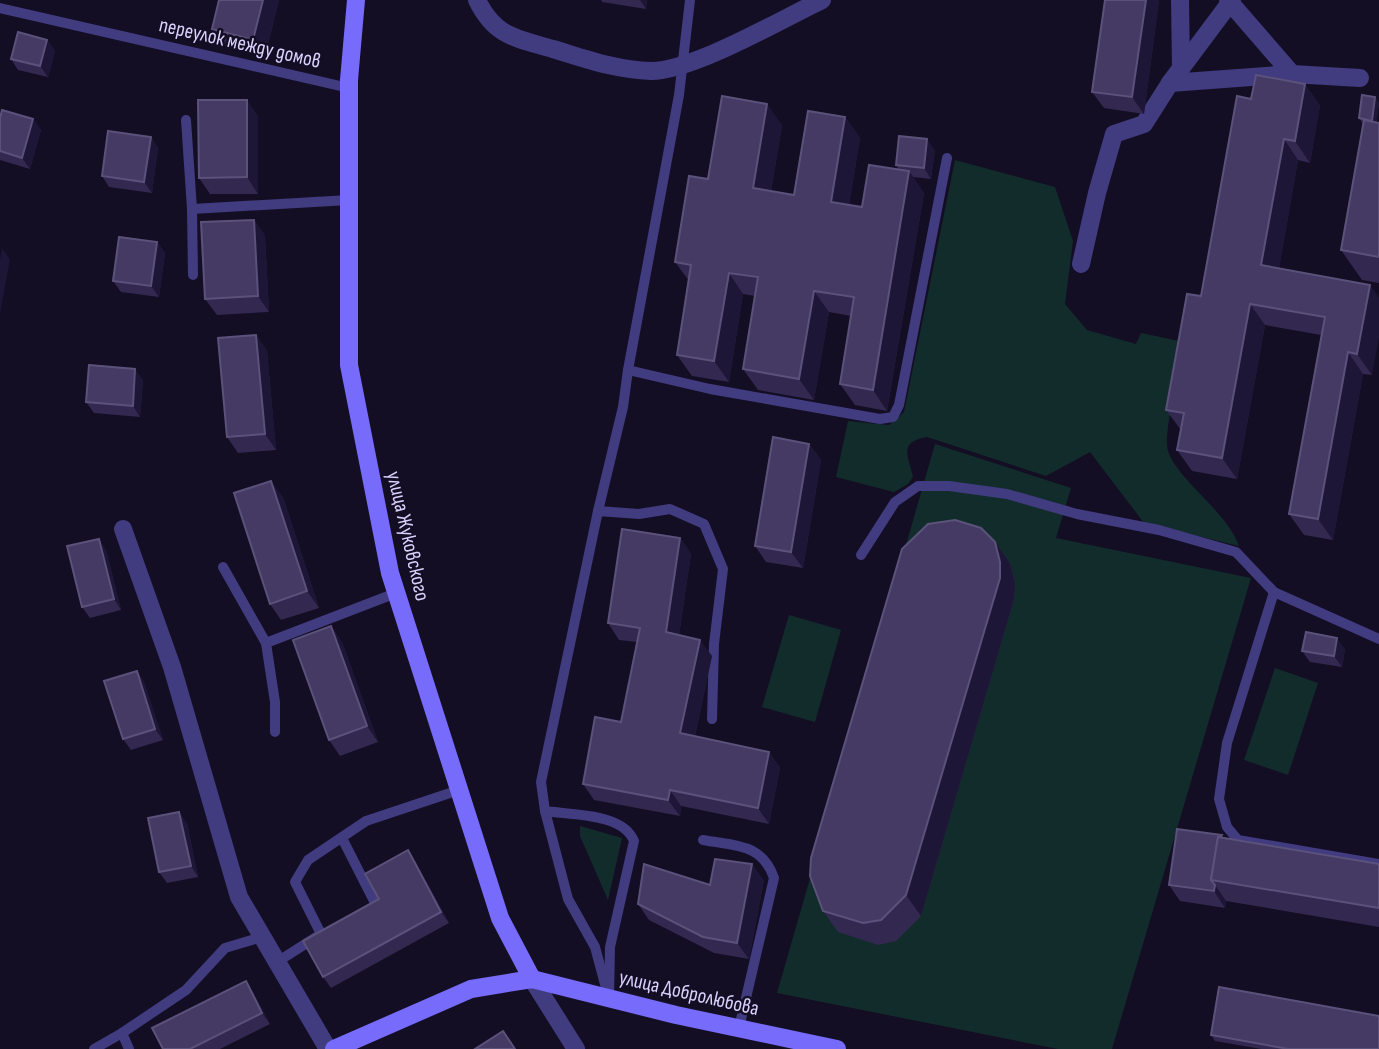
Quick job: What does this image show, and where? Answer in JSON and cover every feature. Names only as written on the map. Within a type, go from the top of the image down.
[{"type":"street","name":"улица Жуковского","points":[[356,0],[349,88],[349,365],[396,593],[500,918],[532,979],[576,1049]]},
{"type":"street","points":[[477,0],[486,18],[505,36],[612,68],[653,71],[682,68],[822,0]]},
{"type":"street","points":[[1180,0],[1181,68]]},
{"type":"street","points":[[1082,264],[1097,193],[1115,134],[1144,124],[1170,83],[1230,1],[1292,74]]},
{"type":"street","points":[[1170,83],[1292,74],[1360,78]]},
{"type":"street","points":[[122,529],[172,667],[239,897],[328,1049]]},
{"type":"street","points":[[334,1049],[471,989],[532,979]]},
{"type":"street","name":"улица Добролюбова","points":[[532,979],[837,1049]]},
{"type":"lane","points":[[609,998],[594,947],[568,899],[545,811],[541,782],[598,511],[623,407],[682,68],[690,0]]},
{"type":"lane","name":"переулок между домов","points":[[0,8],[349,88]]},
{"type":"lane","points":[[186,120],[193,275]]},
{"type":"lane","points":[[628,370],[867,417],[893,417],[899,405],[947,158]]},
{"type":"lane","points":[[192,209],[349,200]]},
{"type":"lane","points":[[861,555],[895,502],[918,486],[949,486],[1007,494],[1077,514],[1159,530],[1236,552],[1275,592],[1379,639]]},
{"type":"lane","points":[[598,511],[639,514],[670,509],[704,524],[723,569],[714,644],[712,719]]},
{"type":"lane","points":[[223,567],[266,643],[275,702],[275,732]]},
{"type":"lane","points":[[1275,592],[1227,743],[1219,799],[1227,827],[1238,839],[1379,864]]},
{"type":"lane","points":[[266,643],[396,593]]},
{"type":"lane","points":[[276,962],[321,934],[295,883],[308,860],[366,821],[459,790]]},
{"type":"lane","points":[[545,811],[617,823],[629,830],[634,841],[610,947],[609,998]]},
{"type":"lane","points":[[342,838],[374,901]]},
{"type":"lane","points":[[703,840],[747,848],[769,862],[774,878],[739,1028]]},
{"type":"lane","points":[[94,1049],[186,990],[225,948],[262,937]]},
{"type":"lane","points":[[122,1033],[129,1049]]},
{"type":"green space","points":[[955,160],[1055,187],[1073,241],[1065,304],[1087,330],[1136,344],[1141,333],[1184,342],[1167,445],[1177,468],[1223,519],[1239,546],[1144,523],[1090,452],[1046,476],[927,437],[918,439],[908,447],[913,477],[908,484],[894,492],[836,477],[848,421],[889,425],[904,412]]},
{"type":"green space","points":[[935,444],[1071,488],[1056,538],[1251,578],[1112,1049],[1058,1049],[777,993]]},
{"type":"green space","points":[[789,615],[841,630],[815,722],[762,707]]},
{"type":"green space","points":[[1275,668],[1318,683],[1288,775],[1244,760]]},
{"type":"green space","points":[[580,826],[622,838],[608,900],[580,836]]},
{"type":"building","points":[[219,0],[263,0],[253,40],[212,29]]},
{"type":"building","points":[[1105,0],[1146,0],[1132,97],[1092,92]]},
{"type":"building","points":[[18,32],[47,40],[40,66],[11,59]]},
{"type":"building","points":[[1256,75],[1305,84],[1295,141],[1284,139],[1261,265],[1370,285],[1357,354],[1348,352],[1318,519],[1289,514],[1325,317],[1250,304],[1222,458],[1177,450],[1184,413],[1166,410],[1187,294],[1201,296],[1237,96],[1251,99]]},
{"type":"building","points":[[1362,95],[1375,97],[1372,121],[1359,118]]},
{"type":"building","points":[[722,96],[767,104],[753,188],[794,195],[808,111],[845,117],[831,202],[862,207],[869,165],[909,171],[873,390],[840,384],[854,297],[814,291],[799,379],[743,369],[758,277],[729,273],[714,361],[677,355],[691,265],[675,262],[689,176],[708,179]]},
{"type":"building","points":[[198,100],[247,100],[247,177],[199,178]]},
{"type":"building","points":[[2,110],[33,119],[22,158],[0,151]]},
{"type":"building","points":[[1364,120],[1379,123],[1379,257],[1341,250]]},
{"type":"building","points":[[108,131],[151,137],[144,182],[102,176]]},
{"type":"building","points":[[899,136],[927,139],[924,168],[896,165]]},
{"type":"building","points":[[254,220],[258,296],[205,299],[201,222]]},
{"type":"building","points":[[119,237],[157,242],[151,286],[113,281]]},
{"type":"building","points":[[256,335],[265,434],[227,437],[218,338]]},
{"type":"building","points":[[89,365],[135,369],[133,406],[86,402]]},
{"type":"building","points":[[773,437],[809,444],[791,552],[755,546]]},
{"type":"building","points":[[271,481],[307,591],[270,604],[234,493]]},
{"type":"building","points":[[955,520],[981,528],[995,542],[1000,562],[1000,578],[906,895],[881,920],[863,923],[823,911],[810,876],[811,858],[902,549],[928,524]]},
{"type":"building","points":[[622,529],[680,538],[666,632],[700,640],[680,733],[769,752],[758,808],[670,790],[668,800],[583,784],[595,717],[621,722],[640,628],[608,623]]},
{"type":"building","points":[[99,539],[114,599],[82,607],[67,546]]},
{"type":"building","points":[[331,626],[367,726],[329,740],[293,640]]},
{"type":"building","points":[[1306,632],[1337,638],[1334,656],[1302,651]]},
{"type":"building","points":[[137,671],[155,729],[123,739],[104,681]]},
{"type":"building","points":[[179,812],[191,866],[159,872],[148,818]]},
{"type":"building","points":[[1177,829],[1222,835],[1218,837],[1211,880],[1215,885],[1214,891],[1169,885]]},
{"type":"building","points":[[1218,837],[1379,864],[1379,908],[1211,880]]},
{"type":"building","points":[[408,850],[441,912],[323,977],[303,941],[379,899],[365,874]]},
{"type":"building","points":[[715,859],[752,864],[737,943],[703,937],[638,904],[644,864],[710,885]]},
{"type":"building","points":[[246,981],[262,1013],[190,1049],[163,1049],[152,1028]]},
{"type":"building","points":[[1219,987],[1379,1016],[1379,1049],[1288,1049],[1211,1035]]},
{"type":"building","points":[[503,1031],[515,1049],[475,1049]]}]
